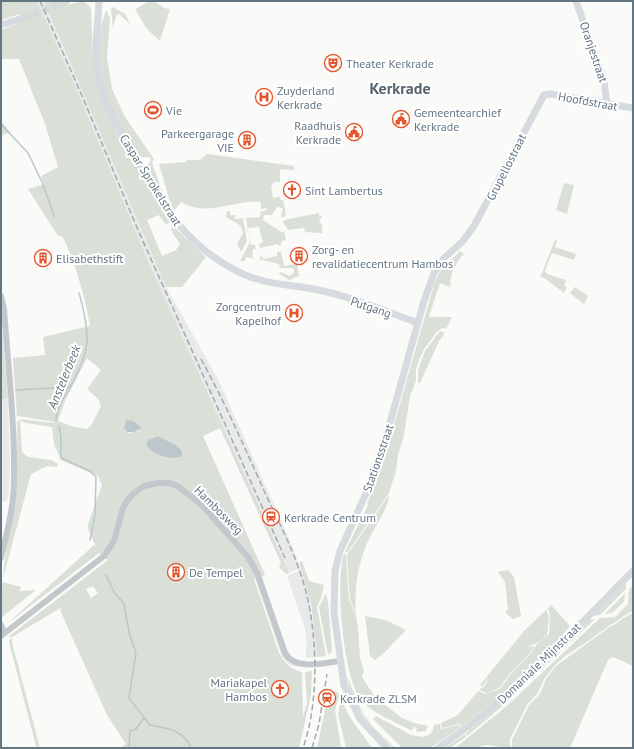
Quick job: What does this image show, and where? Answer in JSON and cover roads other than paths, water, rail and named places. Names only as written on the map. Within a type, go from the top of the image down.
[{"type":"main road","name":"Caspar Sprokelstraat","points":[[99,1],[96,47],[97,70],[104,99],[123,137],[172,218],[187,235],[208,253],[242,273],[283,286],[324,291]]},
{"type":"main road","name":"Oranjestraat","points":[[576,1],[604,80],[607,104]]},
{"type":"main road","points":[[1,25],[23,18]]},
{"type":"main road","name":"Hoofdstraat","points":[[544,95],[550,94],[633,108]]},
{"type":"main road","name":"Grupellostraat","points":[[466,237],[481,214],[544,95]]},
{"type":"main road","name":"Stationsstraat","points":[[387,748],[366,727],[354,709],[346,689],[340,661],[334,606],[334,581],[336,565],[340,551],[377,469],[431,281],[438,265],[466,237]]},
{"type":"main road","name":"Putgang","points":[[324,291],[418,323]]},
{"type":"main road","name":"Domaniale Mijnstraat","points":[[438,748],[488,712],[508,694],[633,571]]},
{"type":"street","points":[[1,296],[4,309],[14,481],[9,522],[1,558]]},
{"type":"street","name":"Hambosweg","points":[[3,634],[104,556],[116,537],[127,500],[144,486],[162,483],[179,487],[202,505],[244,551],[258,575],[285,653],[290,660],[303,665],[340,661]]},
{"type":"street","points":[[1,625],[3,634]]},
{"type":"waterway","name":"Anstelerbeek","points":[[1,124],[28,153],[43,184],[54,216]]},
{"type":"waterway","name":"Anstelerbeek","points":[[56,420],[59,407],[82,362],[87,341],[87,330],[79,293]]},
{"type":"waterway","points":[[16,390],[70,387]]},
{"type":"waterway","name":"Anstelerbeek","points":[[59,426],[61,437],[61,458],[90,471],[96,477],[95,515],[90,540]]},
{"type":"waterway","name":"Anstelerbeek","points":[[106,575],[114,592],[124,604],[129,632],[136,653],[129,698],[150,725],[174,731],[184,737],[191,748]]},
{"type":"waterway","points":[[129,748],[130,731],[136,729],[144,718]]},
{"type":"tunnel","points":[[23,18],[63,3]]},
{"type":"railway","points":[[40,1],[83,98],[138,230],[285,558]]},
{"type":"railway","points":[[201,359],[232,420],[288,542],[298,566],[307,597],[314,641],[315,663],[312,708],[303,748]]},
{"type":"railway","points":[[312,748],[319,724],[327,674]]},
{"type":"place","name":"Theater Kerkrade","points":[[333,63]]},
{"type":"place","name":"Zuyderland Kerkrade","points":[[264,97]]},
{"type":"place","name":"Vie","points":[[153,110]]},
{"type":"place","name":"Gemeentearchief Kerkrade","points":[[401,119]]},
{"type":"place","name":"Raadhuis Kerkrade","points":[[354,132]]},
{"type":"place","name":"Parkeergarage VIE","points":[[247,140]]},
{"type":"place","name":"Sint Lambertus","points":[[292,190]]},
{"type":"place","name":"Zorg- en revalidatiecentrum Hambos","points":[[299,256]]},
{"type":"place","name":"Elisabethstift","points":[[43,258]]},
{"type":"place","name":"Zorgcentrum Kapelhof","points":[[294,313]]},
{"type":"place","name":"Kerkrade Centrum","points":[[271,517]]},
{"type":"place","name":"De Tempel","points":[[176,572]]},
{"type":"place","name":"Mariakapel Hambos","points":[[280,689]]},
{"type":"place","name":"Kerkrade ZLSM","points":[[327,698]]},
{"type":"district","name":"Kerkrade","points":[[400,88]]}]
